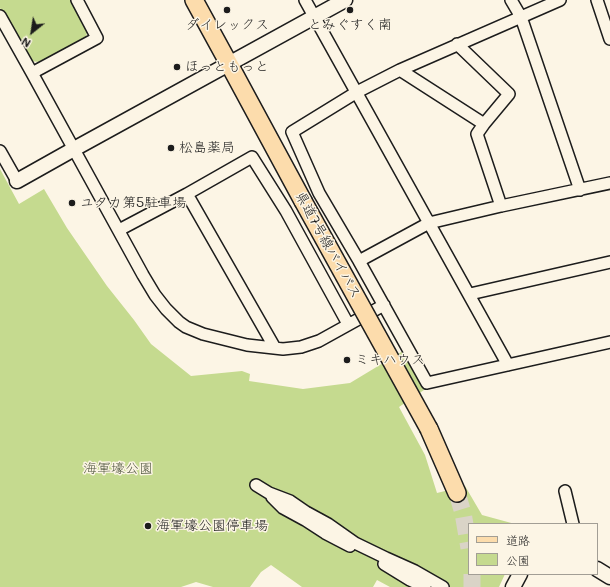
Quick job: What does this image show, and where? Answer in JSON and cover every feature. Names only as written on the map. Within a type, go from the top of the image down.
[{"type":"main road","name":"県道7号線バイパス","points":[[194,0],[429,430],[457,493]]},
{"type":"street","points":[[32,72],[97,38],[77,0]]},
{"type":"street","points":[[305,0],[470,294],[508,365]]},
{"type":"street","points":[[0,151],[17,181],[346,0]]},
{"type":"street","points":[[511,0],[521,17],[580,190]]},
{"type":"street","points":[[560,0],[400,70],[357,92],[292,132],[319,192],[427,383],[610,342]]},
{"type":"street","points":[[597,0],[610,39]]},
{"type":"street","points":[[0,16],[143,275],[155,295],[179,322],[186,327],[203,334],[248,345],[275,348],[301,347],[326,338],[348,324],[384,305]]},
{"type":"street","points":[[457,44],[509,94],[477,134],[501,206]]},
{"type":"street","points":[[400,70],[484,124]]},
{"type":"street","points":[[118,230],[187,194],[252,157],[286,211],[348,324]]},
{"type":"street","points":[[359,261],[429,223],[610,183]]},
{"type":"street","points":[[187,194],[275,348]]},
{"type":"street","points":[[470,294],[610,262]]},
{"type":"street","points":[[256,485],[269,493],[290,501],[328,524],[355,543],[415,571],[443,587]]},
{"type":"street","points":[[565,491],[573,523]]},
{"type":"street","points":[[269,493],[283,508],[325,533],[374,558],[410,580],[425,587]]},
{"type":"street","points":[[598,570],[610,577]]},
{"type":"street","points":[[513,587],[519,575]]},
{"type":"green space","points":[[0,0],[73,0],[88,28],[86,37],[39,62],[30,61],[0,8]]},
{"type":"green space","name":"海軍壕公園","points":[[0,169],[19,204],[44,189],[67,228],[107,286],[151,344],[191,376],[242,371],[250,374],[249,381],[303,389],[350,383],[403,351],[424,390],[399,407],[425,455],[437,493],[465,486],[482,515],[511,523],[468,523],[468,575],[505,575],[499,587],[390,587],[377,580],[373,587],[302,587],[271,565],[261,572],[250,587],[213,587],[196,582],[181,587],[0,587]]},
{"type":"tunnel","points":[[457,493],[463,513],[468,542]]},
{"type":"tunnel","points":[[472,575],[472,587]]},
{"type":"place","name":"ダイレックス","points":[[227,10]]},
{"type":"place","name":"とみぐすく南","points":[[350,10]]},
{"type":"place","name":"ほっともっと","points":[[177,67]]},
{"type":"place","name":"松島薬局","points":[[171,148]]},
{"type":"place","name":"ユタカ第5駐車場","points":[[72,203]]},
{"type":"place","name":"ミキハウス","points":[[347,360]]},
{"type":"place","name":"海軍壕公園停車場","points":[[148,526]]}]
